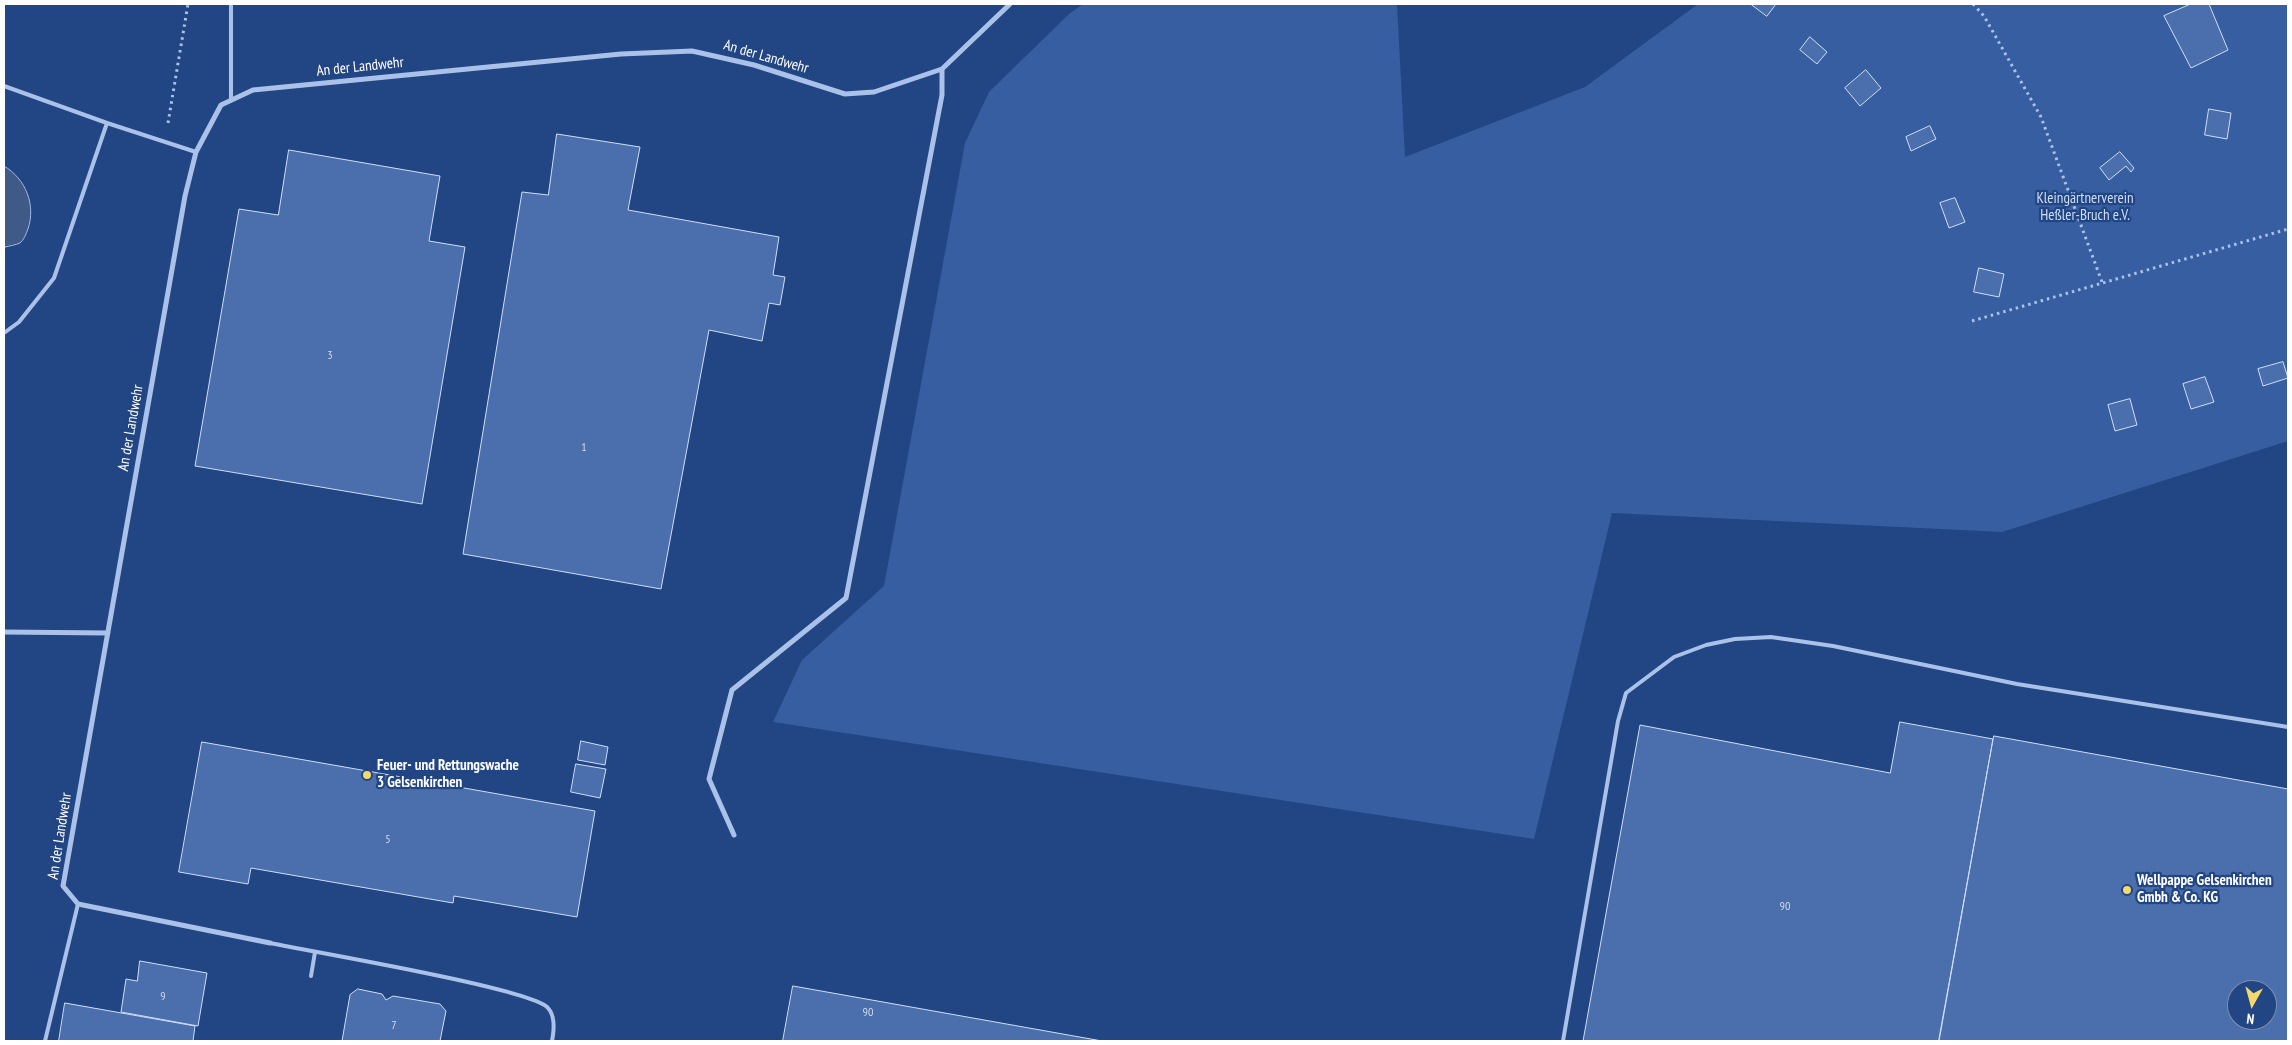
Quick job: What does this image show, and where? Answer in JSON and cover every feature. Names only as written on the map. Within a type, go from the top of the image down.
[{"type":"street","name":"An der Landwehr","points":[[78,904],[63,886],[185,196],[196,152],[221,105],[253,90],[621,54],[683,51],[692,51],[754,65],[845,94],[874,92],[942,69],[1010,4]]},
{"type":"street","points":[[734,835],[709,779],[732,690],[846,598],[940,105],[942,69]]},
{"type":"street","points":[[4,632],[108,634]]},
{"type":"street","points":[[78,904],[270,943]]},
{"type":"lane","points":[[231,4],[231,100]]},
{"type":"lane","points":[[4,86],[108,124],[196,152]]},
{"type":"lane","points":[[4,333],[19,322],[54,278],[108,124]]},
{"type":"lane","points":[[1563,1041],[1618,721],[1626,693],[1646,676],[1674,657],[1706,645],[1736,638],[1771,637],[1834,646],[2017,684],[2288,727]]},
{"type":"lane","points":[[45,1041],[78,904]]},
{"type":"lane","points":[[270,943],[452,979],[536,999],[548,1008],[555,1027],[552,1041]]},
{"type":"lane","points":[[311,976],[315,952]]},
{"type":"path","points":[[165,141],[188,4]]},
{"type":"path","points":[[1973,4],[1984,16],[2041,116],[2102,282]]},
{"type":"path","points":[[1972,321],[2288,229]]},
{"type":"green space","name":"Kleingärtnerverein Heßler-Bruch e.V.","points":[[1083,4],[1397,4],[1405,157],[1585,87],[1698,4],[2288,4],[2288,441],[2002,532],[1612,513],[1534,839],[773,722],[802,660],[884,586],[965,143],[989,92],[1069,14]]},
{"type":"shaded area","points":[[4,166],[12,171],[23,185],[30,202],[31,211],[28,229],[23,240],[18,244],[5,247],[4,250]]},
{"type":"building","points":[[1751,4],[1776,4],[1767,16]]},
{"type":"building","points":[[2191,4],[2209,4],[2228,50],[2191,68],[2164,16]]},
{"type":"building","points":[[1810,37],[1827,52],[1817,64],[1800,50]]},
{"type":"building","points":[[1866,70],[1881,88],[1860,106],[1845,88]]},
{"type":"building","points":[[2209,109],[2231,113],[2227,139],[2205,135]]},
{"type":"building","points":[[1930,126],[1936,139],[1911,151],[1906,137]]},
{"type":"building","points":[[557,134],[640,147],[628,210],[779,237],[773,275],[785,277],[780,305],[769,303],[762,341],[709,330],[661,589],[463,554],[522,192],[548,195]]},
{"type":"building","points":[[289,150],[440,176],[429,241],[465,247],[422,504],[195,466],[239,209],[278,215]]},
{"type":"building","points":[[2120,152],[2134,168],[2131,172],[2126,166],[2109,180],[2100,168]]},
{"type":"building","points":[[1955,198],[1965,222],[1949,228],[1940,203]]},
{"type":"building","points":[[1979,268],[2004,274],[1999,297],[1974,292]]},
{"type":"building","points":[[2283,362],[2288,378],[2263,386],[2258,369]]},
{"type":"building","points":[[2205,377],[2214,402],[2191,409],[2183,384]]},
{"type":"building","points":[[2130,399],[2137,425],[2115,431],[2108,405]]},
{"type":"building","points":[[1900,722],[1993,739],[1939,1041],[1583,1041],[1640,725],[1890,773]]},
{"type":"building","name":"Wellpappe Gelsenkirchen Gmbh & Co. KG","points":[[1994,736],[2288,789],[2288,1041],[1939,1041]]},
{"type":"building","points":[[581,741],[608,747],[605,765],[578,760]]},
{"type":"building","points":[[202,742],[595,811],[577,917],[454,896],[453,903],[251,868],[248,884],[179,872]]},
{"type":"building","points":[[576,764],[606,769],[600,798],[571,792]]},
{"type":"building","points":[[140,961],[207,973],[198,1026],[121,1012],[126,979],[137,981]]},
{"type":"building","points":[[793,986],[1102,1041],[783,1041]]},
{"type":"building","points":[[358,989],[382,994],[386,1000],[393,996],[440,1004],[446,1011],[440,1041],[342,1041],[350,995]]},
{"type":"building","points":[[65,1003],[195,1026],[193,1041],[59,1041]]},
{"type":"place","name":"Feuer- und Rettungswache 3 Gelsenkirchen","points":[[367,775]]},
{"type":"place","name":"Wellpappe Gelsenkirchen Gmbh & Co. KG","points":[[2127,890]]}]
